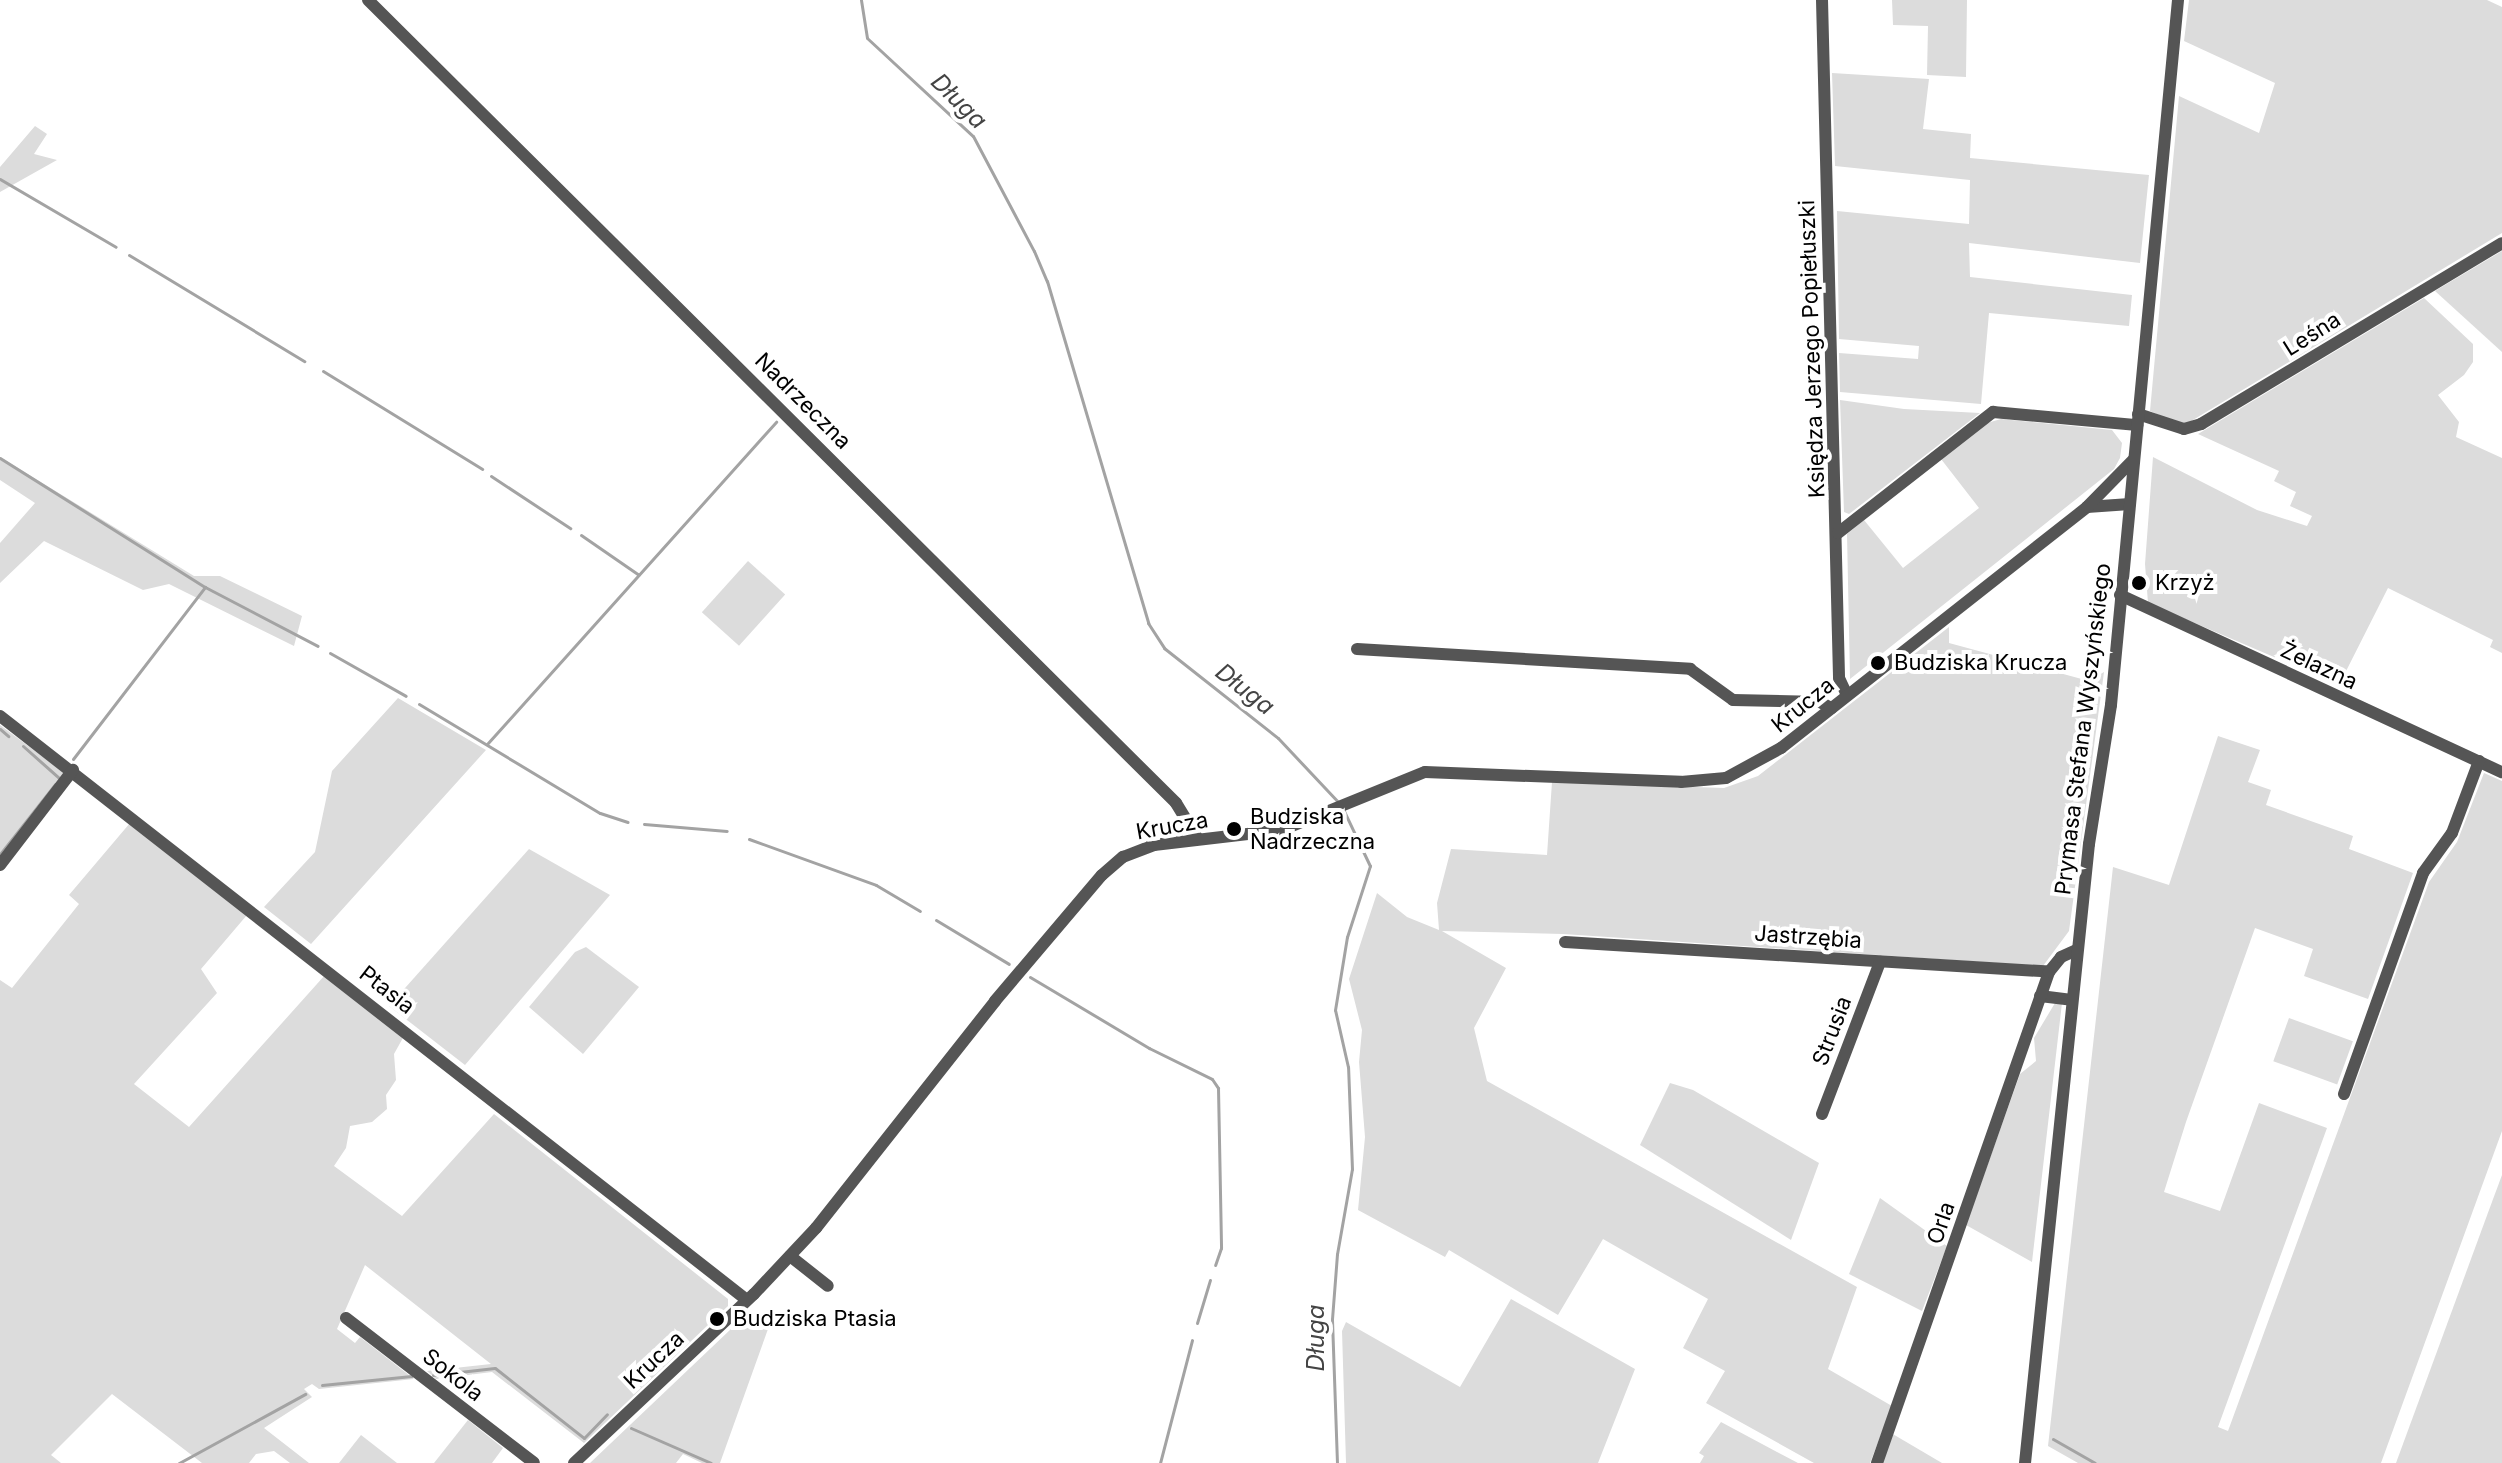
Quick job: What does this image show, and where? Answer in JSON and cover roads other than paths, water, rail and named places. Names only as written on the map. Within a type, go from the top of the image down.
[{"type":"street","name":"Nadrzeczna","points":[[368,0],[1176,803],[1198,839]]},
{"type":"street","name":"Księdza Jerzego Popiełuszki","points":[[1822,0],[1838,533],[1839,678],[1847,695]]},
{"type":"street","name":"Prymasa Stefana Wyszyńskiego","points":[[2025,1463],[2077,950],[2130,504],[2178,0]]},
{"type":"street","name":"Leśna","points":[[1838,533],[1993,412],[2138,419],[2184,429],[2201,424],[2502,243]]},
{"type":"street","name":"Krucza","points":[[574,1463],[790,1256],[1102,875],[1132,852],[1198,839],[1282,830],[1330,814],[1405,778],[1447,770],[1681,782],[1726,778],[1769,757],[2087,507],[2133,460]]},
{"type":"street","points":[[2100,494],[2118,496],[2130,504]]},
{"type":"street","points":[[2087,507],[2130,504]]},
{"type":"street","name":"Żelazna","points":[[2120,595],[2502,772]]},
{"type":"street","points":[[1357,649],[1690,669],[1733,700],[1820,702],[1831,708]]},
{"type":"street","name":"Ptasia","points":[[0,716],[73,770],[747,1300]]},
{"type":"street","points":[[2344,1094],[2423,873],[2452,833],[2479,761]]},
{"type":"street","points":[[0,865],[73,770]]},
{"type":"street","name":"Jastrzębia","points":[[1565,942],[2049,972]]},
{"type":"street","points":[[2049,972],[2061,957],[2077,950]]},
{"type":"street","name":"Strusia","points":[[1822,1114],[1880,962]]},
{"type":"street","name":"Orla","points":[[1877,1463],[2049,972]]},
{"type":"street","points":[[2040,996],[2072,1000]]},
{"type":"street","points":[[790,1256],[828,1286]]},
{"type":"street","name":"Sokola","points":[[346,1318],[534,1463]]},
{"type":"waterway","name":"Długa","points":[[861,0],[867,38],[973,136],[1034,251],[1047,281],[1148,623],[1164,648],[1278,738],[1340,804]]},
{"type":"waterway","points":[[0,179],[116,247]]},
{"type":"waterway","points":[[129,255],[304,361]]},
{"type":"waterway","points":[[323,371],[482,469]]},
{"type":"waterway","points":[[487,744],[776,422]]},
{"type":"waterway","points":[[0,458],[205,587],[318,646]]},
{"type":"waterway","points":[[491,476],[570,528]]},
{"type":"waterway","points":[[581,535],[639,575]]},
{"type":"waterway","points":[[73,759],[205,587]]},
{"type":"waterway","points":[[330,653],[406,696]]},
{"type":"waterway","points":[[419,704],[600,813],[628,822]]},
{"type":"waterway","points":[[0,729],[8,736]]},
{"type":"waterway","points":[[23,746],[59,778]]},
{"type":"waterway","points":[[0,854],[55,784]]},
{"type":"waterway","name":"Długa","points":[[1337,1463],[1332,1319],[1337,1254],[1352,1169],[1348,1067],[1335,1010],[1347,937],[1370,866],[1344,811]]},
{"type":"waterway","points":[[644,824],[727,831]]},
{"type":"waterway","points":[[749,839],[876,885],[920,911]]},
{"type":"waterway","points":[[936,920],[1009,964]]},
{"type":"waterway","points":[[1030,977],[1149,1048],[1212,1079],[1218,1088],[1221,1248],[1215,1265]]},
{"type":"waterway","points":[[1197,1323],[1210,1280]]},
{"type":"waterway","points":[[1160,1463],[1192,1340]]},
{"type":"waterway","points":[[433,1375],[495,1368],[584,1438],[607,1414]]},
{"type":"waterway","points":[[322,1385],[412,1376]]},
{"type":"waterway","points":[[179,1463],[305,1394]]},
{"type":"waterway","points":[[631,1428],[711,1463]]},
{"type":"waterway","points":[[2053,1439],[2095,1463]]},
{"type":"place","name":"Krzyż","points":[[2139,583]]},
{"type":"place","name":"Budziska Krucza","points":[[1878,663]]},
{"type":"place","name":"Budziska Nadrzeczna","points":[[1234,829]]},
{"type":"place","name":"Budziska Ptasia","points":[[717,1319]]}]
